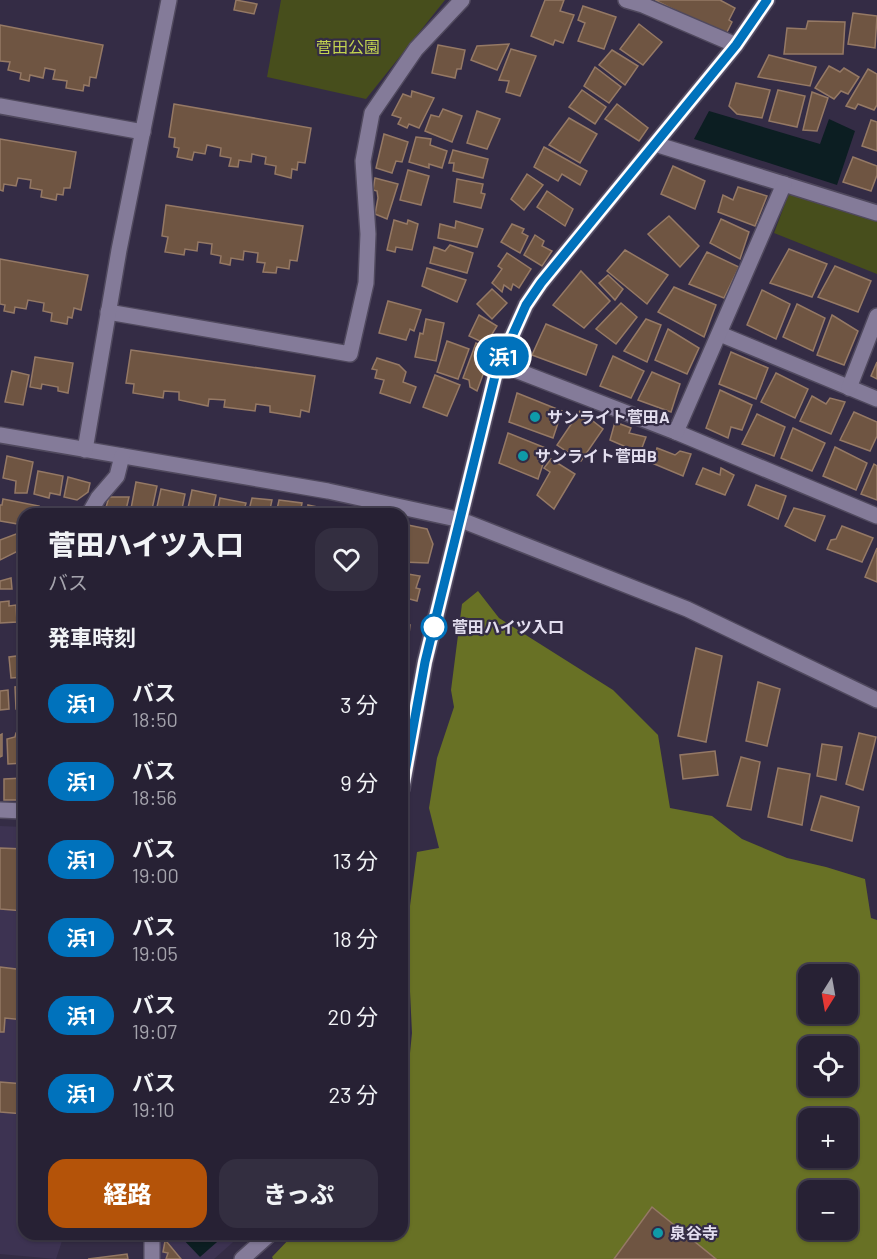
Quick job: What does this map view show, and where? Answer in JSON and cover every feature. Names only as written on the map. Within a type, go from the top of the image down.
[{"type":"street","points":[[85,450],[108,312],[169,0]]},
{"type":"street","points":[[108,312],[350,354],[366,283],[368,234],[363,160],[372,113],[416,49],[462,0]]},
{"type":"street","points":[[626,0],[643,5],[736,45]]},
{"type":"street","points":[[408,756],[425,662],[496,372],[526,305],[541,283],[736,45],[767,0]]},
{"type":"street","points":[[0,105],[143,132]]},
{"type":"street","points":[[655,144],[877,213]]},
{"type":"street","points":[[676,432],[784,184]]},
{"type":"street","points":[[849,388],[874,334],[877,316]]},
{"type":"street","points":[[720,334],[877,399]]},
{"type":"street","points":[[500,364],[676,432],[877,516]]},
{"type":"street","points":[[0,435],[328,491],[406,508]]},
{"type":"street","points":[[92,508],[117,476],[122,456]]},
{"type":"street","points":[[408,508],[461,520],[687,609],[877,700]]},
{"type":"street","points":[[0,810],[18,811]]},
{"type":"street","points":[[152,1240],[152,1259]]},
{"type":"street","points":[[242,1259],[263,1240]]},
{"type":"shaded area","points":[[709,111],[820,144],[829,119],[855,131],[837,185],[694,139]]},
{"type":"shaded area","points":[[0,826],[18,827],[18,1240],[62,1240],[56,1259],[0,1254]]},
{"type":"shaded area","points":[[161,1240],[235,1240],[214,1259],[160,1259]]},
{"type":"shaded area","points":[[184,1240],[219,1240],[200,1257]]},
{"type":"green space","name":"菅田公園","points":[[281,0],[445,0],[366,99],[267,77]]},
{"type":"green space","points":[[789,193],[877,221],[877,274],[774,233]]},
{"type":"green space","points":[[478,591],[499,618],[613,690],[658,735],[670,808],[712,816],[742,839],[787,858],[865,879],[871,918],[877,920],[877,1259],[273,1259],[272,1257],[288,1240],[408,1240],[408,1073],[412,1033],[408,921],[417,852],[439,848],[429,808],[437,758],[454,707],[451,690],[462,604]]},
{"type":"building","points":[[236,0],[257,4],[254,14],[234,10]]},
{"type":"building","points":[[545,0],[564,0],[560,11],[574,15],[563,43],[555,40],[553,45],[531,36]]},
{"type":"building","points":[[655,0],[720,0],[735,8],[729,20],[732,22],[725,36]]},
{"type":"building","points":[[583,6],[616,17],[604,49],[578,41],[585,23],[578,20]]},
{"type":"building","points":[[853,13],[877,16],[875,48],[848,44]]},
{"type":"building","points":[[808,21],[845,22],[843,54],[784,54],[787,28],[806,29]]},
{"type":"building","points":[[639,24],[662,42],[643,65],[620,49]]},
{"type":"building","points":[[0,25],[103,45],[96,78],[90,77],[89,86],[84,85],[83,91],[66,88],[67,81],[53,79],[55,70],[45,68],[43,78],[30,75],[29,81],[20,79],[21,73],[8,70],[10,62],[0,61]]},
{"type":"building","points":[[509,44],[497,70],[471,60],[477,46]]},
{"type":"building","points":[[438,45],[465,50],[461,69],[457,69],[455,78],[432,73]]},
{"type":"building","points":[[511,49],[536,56],[520,96],[506,92],[509,81],[499,80]]},
{"type":"building","points":[[612,50],[638,66],[625,85],[599,65]]},
{"type":"building","points":[[769,55],[816,67],[810,86],[758,77]]},
{"type":"building","points":[[829,66],[840,72],[844,68],[859,77],[848,94],[841,91],[834,99],[815,88]]},
{"type":"building","points":[[595,67],[621,87],[609,103],[584,86]]},
{"type":"building","points":[[868,69],[877,74],[877,105],[874,110],[858,104],[855,109],[846,106]]},
{"type":"building","points":[[736,83],[770,90],[762,118],[737,114],[729,106]]},
{"type":"building","points":[[582,90],[606,107],[595,124],[569,107]]},
{"type":"building","points":[[778,90],[805,96],[797,127],[769,121]]},
{"type":"building","points":[[412,91],[434,98],[419,128],[409,124],[407,128],[398,124],[401,118],[392,115],[403,94],[411,97]]},
{"type":"building","points":[[812,92],[828,98],[817,131],[803,130]]},
{"type":"building","points":[[174,104],[311,128],[305,163],[298,162],[297,170],[292,169],[291,178],[275,174],[276,166],[265,164],[266,157],[252,154],[251,162],[239,160],[238,167],[229,166],[231,158],[220,156],[221,148],[207,145],[205,154],[194,152],[192,160],[177,157],[179,148],[174,147],[175,138],[169,137]]},
{"type":"building","points":[[617,104],[648,128],[639,141],[605,119]]},
{"type":"building","points":[[443,109],[462,116],[452,142],[425,131],[431,115],[439,117]]},
{"type":"building","points":[[477,111],[500,119],[487,149],[467,143]]},
{"type":"building","points":[[569,118],[597,134],[580,163],[549,145]]},
{"type":"building","points":[[871,120],[877,122],[877,151],[862,146]]},
{"type":"building","points":[[384,134],[408,142],[402,162],[396,161],[392,173],[376,168]]},
{"type":"building","points":[[416,137],[431,139],[430,145],[447,151],[442,168],[429,164],[429,168],[409,162]]},
{"type":"building","points":[[0,139],[76,152],[70,188],[64,188],[63,195],[57,194],[56,200],[41,197],[42,190],[30,188],[31,180],[18,178],[16,186],[4,184],[3,191],[0,190]]},
{"type":"building","points":[[544,147],[587,171],[580,185],[562,174],[558,181],[534,167]]},
{"type":"building","points":[[453,150],[488,159],[483,178],[453,171],[454,163],[449,163]]},
{"type":"building","points":[[853,157],[877,166],[877,175],[871,191],[843,182]]},
{"type":"building","points":[[673,166],[705,181],[695,209],[661,194]]},
{"type":"building","points":[[408,170],[429,176],[421,205],[400,200]]},
{"type":"building","points":[[527,174],[543,185],[524,210],[511,199]]},
{"type":"building","points":[[375,178],[398,184],[387,219],[375,214],[378,198],[377,191],[373,190]]},
{"type":"building","points":[[457,179],[483,184],[481,193],[485,194],[481,208],[454,202]]},
{"type":"building","points":[[738,187],[767,196],[755,226],[718,212],[723,195],[733,200]]},
{"type":"building","points":[[547,191],[573,209],[565,226],[537,207]]},
{"type":"building","points":[[166,205],[303,226],[297,261],[290,260],[289,269],[277,267],[276,273],[263,272],[265,263],[257,262],[258,253],[244,251],[243,260],[231,258],[230,265],[220,263],[221,256],[211,254],[212,244],[198,242],[197,251],[185,249],[184,255],[165,252],[168,237],[162,236]]},
{"type":"building","points":[[669,216],[699,246],[680,267],[648,234]]},
{"type":"building","points":[[721,219],[749,232],[740,259],[710,243]]},
{"type":"building","points":[[394,220],[407,224],[408,220],[418,224],[412,250],[396,247],[395,252],[387,250]]},
{"type":"building","points":[[456,221],[483,229],[477,247],[438,238],[440,224],[455,228]]},
{"type":"building","points":[[512,224],[524,229],[522,233],[528,236],[520,253],[501,242]]},
{"type":"building","points":[[535,235],[544,241],[542,246],[552,251],[542,266],[524,255]]},
{"type":"building","points":[[450,245],[473,253],[467,273],[430,263],[434,247],[445,251]]},
{"type":"building","points":[[789,249],[827,264],[812,297],[770,283]]},
{"type":"building","points":[[625,250],[668,275],[647,304],[607,271]]},
{"type":"building","points":[[707,252],[739,267],[724,298],[689,284]]},
{"type":"building","points":[[507,253],[531,269],[519,288],[513,284],[511,290],[504,285],[502,292],[492,283],[502,269],[498,266]]},
{"type":"building","points":[[0,259],[88,275],[81,310],[74,308],[72,318],[68,317],[67,324],[51,321],[52,313],[43,311],[44,303],[28,300],[26,309],[15,307],[14,313],[4,311],[5,305],[0,304]]},
{"type":"building","points":[[835,266],[871,281],[858,312],[818,297]]},
{"type":"building","points":[[427,268],[466,280],[457,302],[422,286]]},
{"type":"building","points":[[581,271],[610,301],[584,328],[553,305]]},
{"type":"building","points":[[608,275],[623,289],[615,300],[599,283]]},
{"type":"building","points":[[674,287],[716,305],[704,337],[658,312]]},
{"type":"building","points":[[492,289],[507,303],[492,319],[477,304]]},
{"type":"building","points":[[762,290],[790,304],[776,339],[747,325]]},
{"type":"building","points":[[388,301],[421,310],[414,331],[410,329],[406,340],[379,333]]},
{"type":"building","points":[[621,303],[637,317],[616,344],[596,329]]},
{"type":"building","points":[[797,304],[825,318],[813,351],[783,337]]},
{"type":"building","points":[[479,315],[497,326],[486,344],[469,336]]},
{"type":"building","points":[[832,315],[858,331],[844,365],[817,355]]},
{"type":"building","points":[[426,319],[444,323],[436,361],[415,357],[420,333],[423,334]]},
{"type":"building","points":[[646,319],[661,325],[647,362],[624,351]]},
{"type":"building","points":[[546,324],[597,345],[586,375],[532,355]]},
{"type":"building","points":[[668,329],[699,348],[687,374],[655,360]]},
{"type":"building","points":[[447,341],[469,349],[458,379],[437,372]]},
{"type":"building","points":[[476,343],[492,350],[477,391],[470,387],[469,380],[463,378]]},
{"type":"building","points":[[131,350],[315,376],[309,412],[301,410],[300,417],[270,412],[270,406],[256,404],[255,411],[224,407],[225,400],[209,399],[208,406],[179,400],[179,392],[164,391],[163,398],[133,393],[134,384],[126,383]]},
{"type":"building","points":[[731,352],[768,368],[756,399],[719,384]]},
{"type":"building","points":[[613,356],[644,371],[631,398],[600,386]]},
{"type":"building","points":[[35,357],[73,363],[68,393],[58,391],[58,387],[42,384],[41,389],[30,387]]},
{"type":"building","points":[[377,358],[399,365],[406,372],[403,382],[416,387],[410,403],[380,393],[384,380],[375,378],[377,370],[372,369]]},
{"type":"building","points":[[877,362],[877,379],[871,376]]},
{"type":"building","points":[[12,371],[29,375],[23,405],[5,402]]},
{"type":"building","points":[[652,372],[680,384],[671,412],[638,400]]},
{"type":"building","points":[[776,373],[808,389],[795,418],[761,402]]},
{"type":"building","points":[[435,375],[460,385],[447,416],[423,407]]},
{"type":"building","points":[[720,390],[752,405],[742,430],[731,427],[728,438],[706,428]]},
{"type":"building","name":"サンライト菅田A","points":[[517,393],[562,411],[553,438],[509,422]]},
{"type":"building","points":[[812,396],[826,404],[830,398],[845,402],[831,434],[800,421]]},
{"type":"building","points":[[580,411],[603,429],[581,461],[557,445]]},
{"type":"building","points":[[854,412],[877,422],[877,436],[870,451],[840,440]]},
{"type":"building","points":[[757,414],[785,427],[774,456],[742,444]]},
{"type":"building","points":[[615,422],[631,428],[629,433],[646,437],[640,453],[610,440]]},
{"type":"building","points":[[793,428],[825,443],[812,471],[781,458]]},
{"type":"building","name":"サンライト菅田B","points":[[508,433],[548,449],[538,479],[499,463]]},
{"type":"building","points":[[835,447],[867,463],[856,490],[823,476]]},
{"type":"building","points":[[657,448],[675,455],[680,451],[691,454],[683,476],[652,463]]},
{"type":"building","points":[[7,456],[33,462],[27,493],[15,493],[16,481],[3,478]]},
{"type":"building","points":[[551,459],[575,474],[554,509],[537,495],[550,472],[544,468]]},
{"type":"building","points":[[874,464],[877,466],[877,500],[861,494]]},
{"type":"building","points":[[703,468],[720,475],[721,468],[734,475],[725,495],[696,484]]},
{"type":"building","points":[[38,471],[63,476],[60,495],[50,493],[49,498],[34,494]]},
{"type":"building","points":[[68,477],[90,483],[88,492],[77,500],[64,497]]},
{"type":"building","points":[[136,482],[157,486],[152,508],[131,508]]},
{"type":"building","points":[[756,485],[786,496],[778,519],[748,505]]},
{"type":"building","points":[[161,489],[185,494],[182,508],[157,507]]},
{"type":"building","points":[[192,490],[216,495],[213,508],[188,508]]},
{"type":"building","points":[[109,497],[129,497],[126,508],[106,508]]},
{"type":"building","points":[[220,498],[246,503],[245,508],[218,508]]},
{"type":"building","points":[[252,498],[272,500],[270,508],[250,508]]},
{"type":"building","points":[[3,499],[39,506],[38,508],[18,508],[18,524],[0,521],[0,505]]},
{"type":"building","points":[[279,500],[302,503],[301,508],[277,508]]},
{"type":"building","points":[[794,508],[825,516],[815,541],[785,526]]},
{"type":"building","points":[[408,525],[427,529],[433,544],[428,563],[408,562]]},
{"type":"building","points":[[842,526],[873,538],[862,562],[827,549],[831,540],[836,539]]},
{"type":"building","points":[[18,533],[18,551],[0,560],[0,540]]},
{"type":"building","points":[[877,548],[877,582],[865,577]]},
{"type":"building","points":[[408,574],[420,576],[416,588],[420,589],[417,601],[408,599]]},
{"type":"building","points":[[11,578],[12,589],[0,589],[0,581]]},
{"type":"building","points":[[9,601],[9,606],[16,605],[17,622],[0,623],[0,602]]},
{"type":"building","points":[[696,648],[722,656],[706,742],[678,736]]},
{"type":"building","points":[[18,656],[18,677],[11,678],[9,657]]},
{"type":"building","points":[[758,682],[780,689],[767,746],[746,741]]},
{"type":"building","points":[[15,687],[18,687],[18,709],[16,709]]},
{"type":"building","points":[[8,690],[9,709],[0,710],[0,691]]},
{"type":"building","points":[[18,733],[18,763],[8,764],[7,739],[15,737]]},
{"type":"building","points":[[859,733],[876,737],[863,790],[846,784]]},
{"type":"building","points":[[2,734],[2,756],[0,757],[0,735]]},
{"type":"building","points":[[822,744],[842,747],[836,780],[817,776]]},
{"type":"building","points":[[715,751],[718,775],[683,779],[680,755]]},
{"type":"building","points":[[741,757],[760,762],[751,810],[727,806]]},
{"type":"building","points":[[778,768],[810,774],[802,825],[768,817]]},
{"type":"building","points":[[18,778],[18,800],[4,800],[4,779]]},
{"type":"building","points":[[821,796],[859,807],[852,841],[811,830]]},
{"type":"building","points":[[0,848],[18,849],[18,910],[0,909]]},
{"type":"building","points":[[0,967],[18,969],[18,1019],[5,1018],[4,1032],[0,1032]]},
{"type":"building","points":[[0,1082],[18,1084],[18,1114],[0,1112]]},
{"type":"building","name":"泉谷寺","points":[[652,1207],[716,1259],[614,1259]]},
{"type":"building","points":[[165,1241],[181,1259],[166,1259],[168,1253],[163,1252]]},
{"type":"building","points":[[127,1254],[128,1259],[88,1259]]},
{"type":"bus line","name":"浜1","points":[[408,747],[425,662],[496,372],[526,305],[541,283],[736,45],[767,0]]},
{"type":"place","name":"サンライト菅田A","points":[[535,417]]},
{"type":"place","name":"サンライト菅田B","points":[[523,456]]},
{"type":"place","name":"菅田ハイツ入口","points":[[434,627]]},
{"type":"place","name":"泉谷寺","points":[[658,1233]]}]
